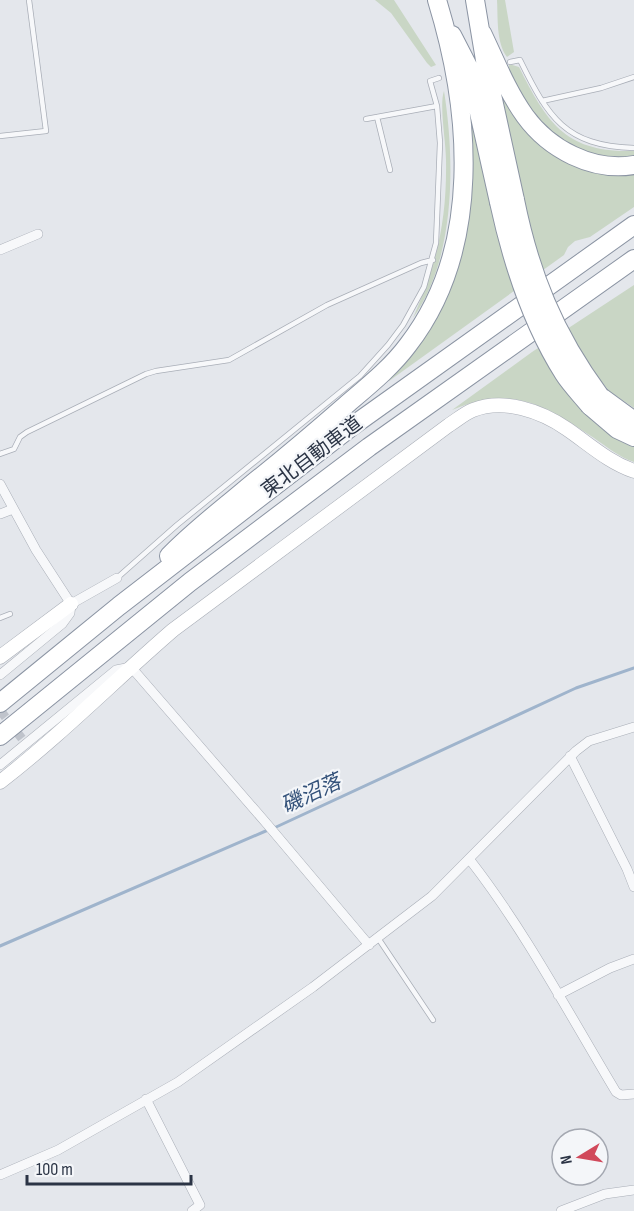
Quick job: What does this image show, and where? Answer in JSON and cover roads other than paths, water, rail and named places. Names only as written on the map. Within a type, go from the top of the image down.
[{"type":"highway","points":[[475,0],[507,201],[509,246],[519,279],[548,346],[565,376],[595,401],[617,429],[634,437]]},
{"type":"highway","points":[[438,4],[469,68],[507,201]]},
{"type":"highway","points":[[119,606],[187,537],[303,443],[377,378],[407,346],[434,303],[443,285],[455,245],[464,175],[464,148],[458,91],[438,4]]},
{"type":"highway","points":[[482,33],[525,116],[549,141],[570,154],[596,164],[614,167],[634,165]]},
{"type":"highway","name":"東北自動車道","points":[[0,703],[119,606],[351,427],[634,225]]},
{"type":"highway","name":"東北自動車道","points":[[0,736],[182,589],[369,447],[634,259]]},
{"type":"highway","points":[[369,447],[424,419],[634,274]]},
{"type":"highway","points":[[595,401],[634,421]]},
{"type":"street","points":[[0,250],[38,234]]},
{"type":"street","points":[[0,782],[109,690],[173,630],[449,424],[473,410],[503,406],[537,412],[567,429],[603,456],[634,471]]},
{"type":"street","points":[[0,484],[36,550],[71,604],[70,613],[62,624],[0,675]]},
{"type":"street","points":[[0,514],[13,509]]},
{"type":"street","points":[[0,657],[71,604],[117,578]]},
{"type":"street","points":[[0,765],[116,670],[131,667]]},
{"type":"street","points":[[131,667],[369,945]]},
{"type":"street","points":[[0,1175],[58,1150],[178,1082],[369,945],[432,896],[570,756],[589,741],[634,727]]},
{"type":"street","points":[[570,756],[634,887]]},
{"type":"street","points":[[470,860],[499,898],[534,953],[616,1092],[621,1095],[634,1094]]},
{"type":"street","points":[[558,995],[610,968],[634,959]]},
{"type":"street","points":[[146,1099],[199,1209]]},
{"type":"street","points":[[561,1211],[605,1194],[634,1190]]},
{"type":"lane","points":[[0,136],[46,131],[29,0]]},
{"type":"lane","points":[[510,62],[520,60],[550,115],[577,135],[606,146],[634,148]]},
{"type":"lane","points":[[542,101],[601,88],[634,76]]},
{"type":"lane","points":[[117,578],[177,525],[360,376],[404,325],[424,286],[436,243],[440,143],[437,106],[430,81],[439,78]]},
{"type":"lane","points":[[366,119],[437,106]]},
{"type":"lane","points":[[378,117],[390,170]]},
{"type":"lane","points":[[0,454],[14,448],[20,437],[27,432],[146,374],[229,360],[327,305],[421,263],[433,260]]},
{"type":"lane","points":[[0,618],[10,614]]},
{"type":"lane","points":[[378,938],[433,1020]]},
{"type":"waterway","name":"磯沼落","points":[[274,828],[576,688],[634,668]]},
{"type":"waterway","name":"磯沼落","points":[[0,946],[268,830]]},
{"type":"tunnel","points":[[0,710],[26,744]]}]
